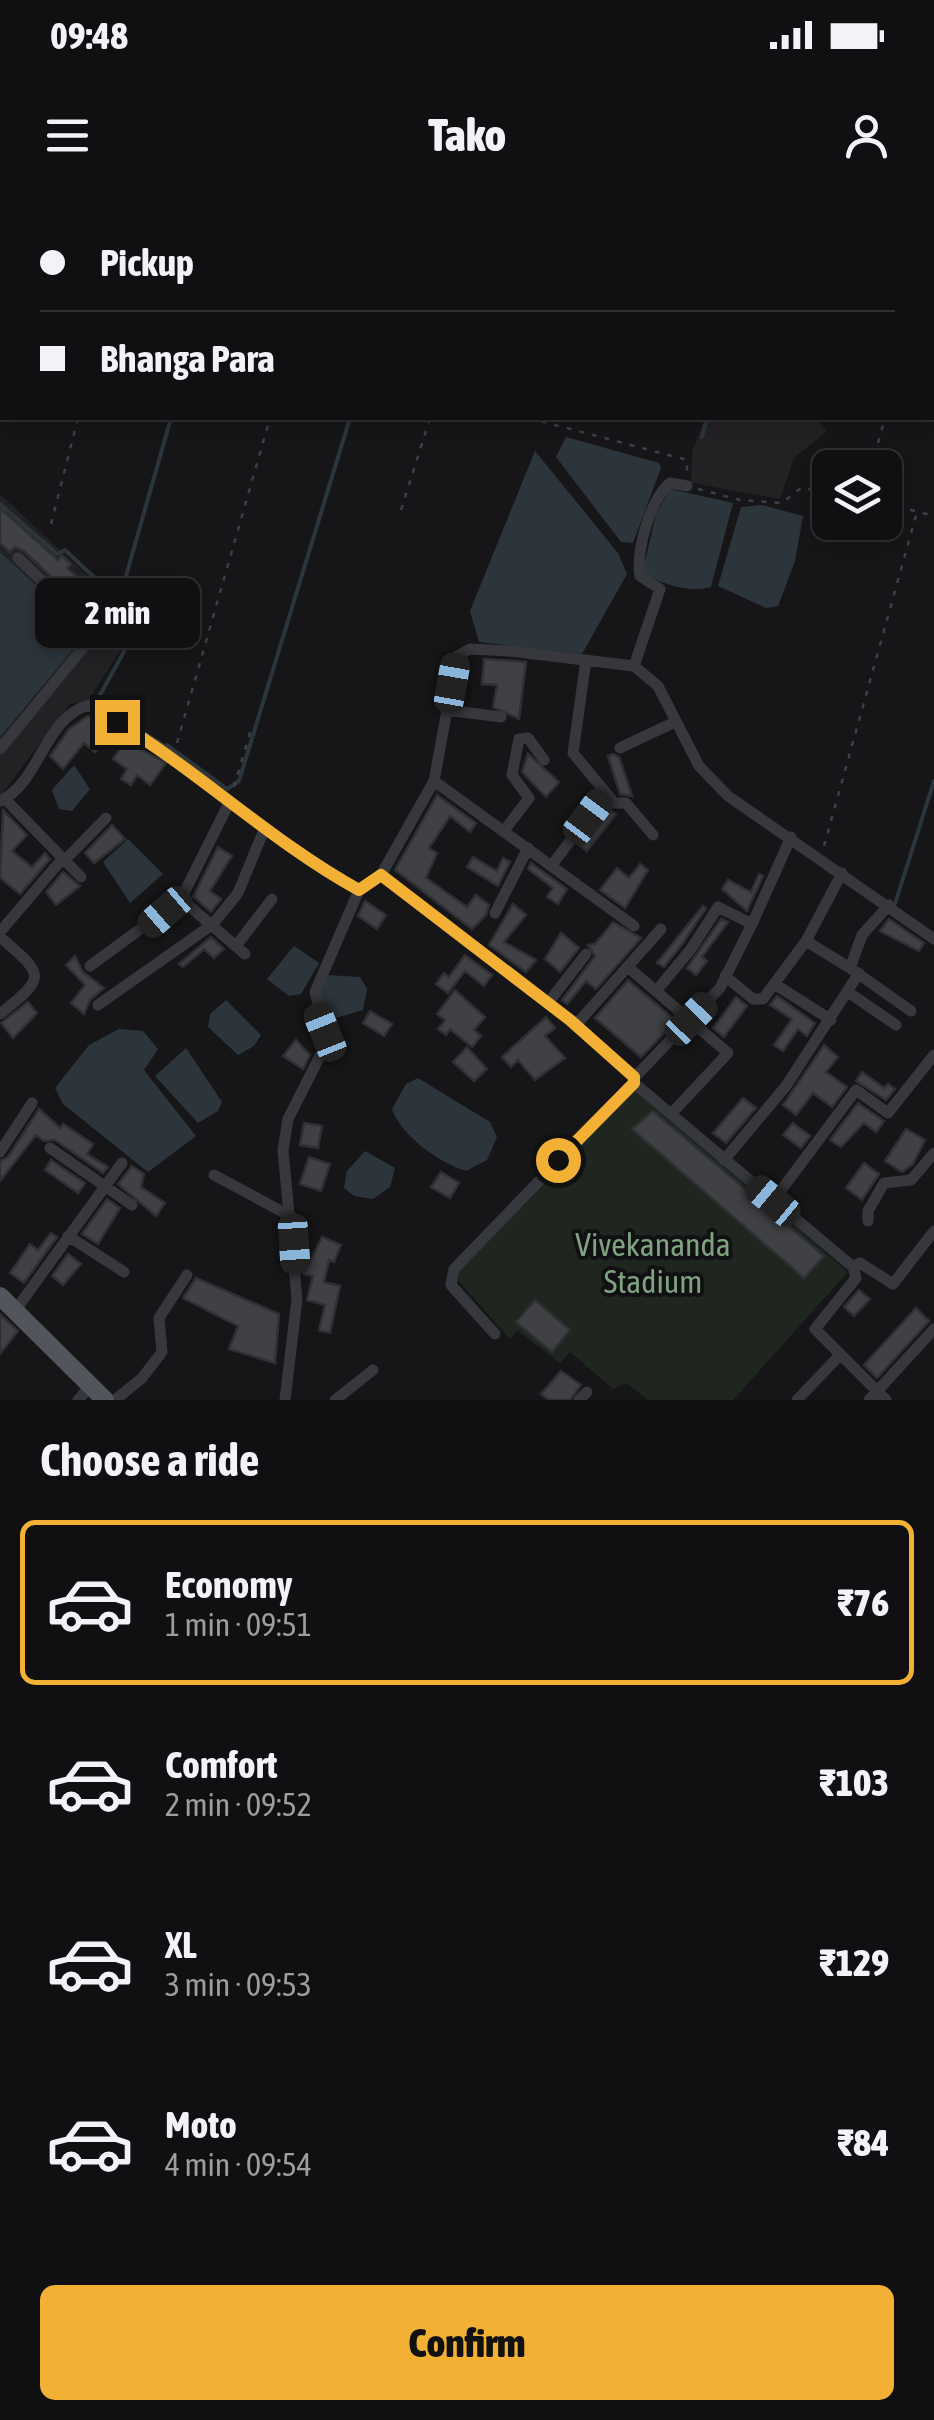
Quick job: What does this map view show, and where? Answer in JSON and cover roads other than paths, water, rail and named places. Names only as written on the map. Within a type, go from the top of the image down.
[{"type":"main road","points":[[0,1296],[17,1308],[106,1400]]},
{"type":"street","points":[[634,666],[660,589],[640,576],[638,561],[659,492],[670,483],[687,486]]},
{"type":"street","points":[[0,749],[92,637],[92,628],[18,558]]},
{"type":"street","points":[[286,1400],[297,1299],[283,1150],[288,1119],[322,1050],[325,1032],[315,992],[359,890],[381,875],[434,782],[456,656],[470,650],[634,666],[658,686],[699,766],[728,796],[934,939]]},
{"type":"street","points":[[586,660],[573,753],[614,803],[626,803],[653,835]]},
{"type":"street","points":[[81,877],[3,800],[70,710],[89,705],[173,756],[230,798],[264,830],[359,890]]},
{"type":"street","points":[[447,710],[501,717]]},
{"type":"street","points":[[620,748],[675,722]]},
{"type":"street","points":[[504,831],[529,798],[528,790],[512,775],[519,739],[528,738],[544,760]]},
{"type":"street","points":[[434,782],[634,926]]},
{"type":"street","points":[[552,865],[606,793]]},
{"type":"street","points":[[90,966],[181,899],[230,798]]},
{"type":"street","points":[[0,1014],[36,985],[38,977],[36,969],[0,934],[64,859],[106,818]]},
{"type":"street","points":[[98,1005],[213,924],[238,893],[264,830]]},
{"type":"street","points":[[495,1334],[451,1285],[454,1269],[691,1019],[725,976],[791,837]]},
{"type":"street","points":[[495,913],[528,848]]},
{"type":"street","points":[[725,976],[758,1000],[776,986],[806,941],[842,873]]},
{"type":"street","points":[[381,875],[576,1026],[671,1114],[853,1267],[856,1278],[814,1329],[877,1397],[934,1329]]},
{"type":"street","points":[[181,899],[241,950],[272,899]]},
{"type":"street","points":[[724,1160],[786,1086],[831,1020],[848,992],[862,934],[888,905]]},
{"type":"street","points":[[656,990],[692,949],[718,907],[752,924]]},
{"type":"street","points":[[576,1026],[661,929]]},
{"type":"street","points":[[806,941],[912,1011]]},
{"type":"street","points":[[548,1003],[586,954]]},
{"type":"street","points":[[630,968],[728,1054],[671,1114]]},
{"type":"street","points":[[776,986],[831,1020]]},
{"type":"street","points":[[848,992],[896,1025]]},
{"type":"street","points":[[773,1201],[856,1090],[888,1112],[934,1054]]},
{"type":"street","points":[[0,1152],[32,1103]]},
{"type":"street","points":[[50,1148],[132,1205]]},
{"type":"street","points":[[868,1220],[868,1211],[884,1183],[911,1180],[934,1153]]},
{"type":"street","points":[[17,1308],[122,1163]]},
{"type":"street","points":[[214,1175],[292,1217]]},
{"type":"street","points":[[853,1267],[860,1263],[892,1284],[934,1230]]},
{"type":"street","points":[[68,1236],[124,1272]]},
{"type":"street","points":[[115,1400],[142,1378],[162,1352],[158,1318],[187,1275]]},
{"type":"street","points":[[797,1400],[840,1355]]},
{"type":"street","points":[[334,1400],[372,1370]]},
{"type":"street","points":[[78,1400],[91,1385]]},
{"type":"waterway","points":[[120,597],[170,420]]},
{"type":"waterway","points":[[167,745],[227,789],[239,781],[349,420]]},
{"type":"waterway","points":[[702,437],[706,420]]},
{"type":"waterway","points":[[0,504],[57,554],[65,550],[141,621],[95,704]]},
{"type":"waterway","points":[[895,904],[934,781]]},
{"type":"park label","name":"Vivekananda Stadium","points":[[653,1264]]}]
